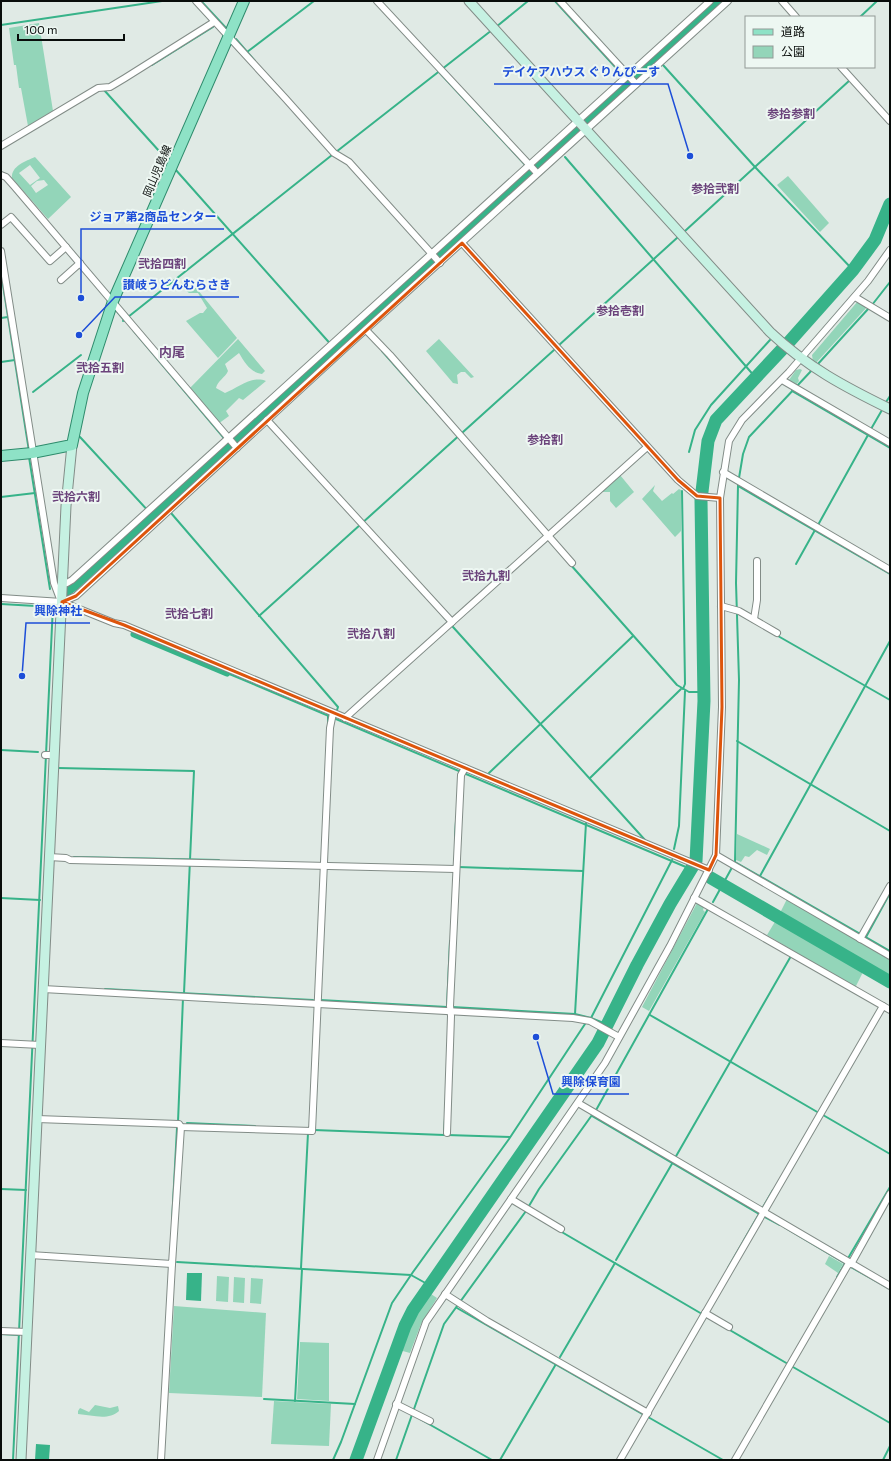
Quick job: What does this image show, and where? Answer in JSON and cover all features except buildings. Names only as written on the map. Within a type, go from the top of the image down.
[{"type":"main road","name":"岡山児島線","points":[[72,445],[83,393],[113,301],[244,1]]},
{"type":"main road","points":[[1,456],[31,453],[72,445]]},
{"type":"street","points":[[196,1],[334,153],[349,162],[435,258]]},
{"type":"street","points":[[376,1],[531,168]]},
{"type":"street","points":[[469,1],[785,346],[801,359],[842,386],[890,409]]},
{"type":"street","points":[[560,1],[629,79]]},
{"type":"street","points":[[62,602],[76,596],[230,442],[268,420],[283,396],[303,379],[331,346],[435,258],[531,168],[581,125],[710,1]]},
{"type":"street","points":[[67,583],[303,379],[366,330],[435,258],[462,243],[531,168],[581,125],[629,79],[728,1]]},
{"type":"street","points":[[782,1],[795,16]]},
{"type":"street","points":[[1,146],[98,88],[110,87],[214,22]]},
{"type":"street","points":[[842,68],[890,121]]},
{"type":"street","points":[[1,175],[6,177],[14,186],[79,264],[126,316],[126,319],[230,442]]},
{"type":"street","points":[[1,225],[11,217],[50,261],[64,248]]},
{"type":"street","points":[[462,243],[646,448],[687,490],[697,496],[720,498]]},
{"type":"street","points":[[377,1460],[421,1331],[432,1311],[605,1063],[694,898],[706,869],[716,855],[722,707],[720,498],[727,449],[732,435],[742,420],[801,359],[879,268],[890,250]]},
{"type":"street","points":[[1,251],[31,453],[54,583],[62,602]]},
{"type":"street","points":[[61,280],[79,264]]},
{"type":"street","points":[[855,296],[890,318]]},
{"type":"street","points":[[366,330],[461,435],[572,562]]},
{"type":"street","points":[[782,380],[890,443]]},
{"type":"street","points":[[268,420],[451,623]]},
{"type":"street","points":[[20,1460],[22,1332],[30,1255],[37,1119],[35,1045],[43,989],[49,857],[49,755],[62,602],[66,506],[72,445]]},
{"type":"street","points":[[345,718],[646,448]]},
{"type":"street","points":[[723,472],[890,570]]},
{"type":"street","points":[[754,619],[757,600],[757,561]]},
{"type":"street","points":[[1,598],[62,602],[114,623],[124,625],[332,715],[345,718],[463,770],[706,869]]},
{"type":"street","points":[[721,606],[737,610],[777,633]]},
{"type":"street","points":[[37,1119],[179,1124],[181,1127],[312,1131],[332,715]]},
{"type":"street","points":[[447,1133],[456,868],[463,770]]},
{"type":"street","points":[[716,855],[862,937],[890,956]]},
{"type":"street","points":[[49,857],[66,858],[70,860],[456,868]]},
{"type":"street","points":[[862,937],[890,886]]},
{"type":"street","points":[[694,898],[882,1008],[890,1010]]},
{"type":"street","points":[[43,989],[450,1010],[573,1018],[585,1020],[600,1026],[619,1037]]},
{"type":"street","points":[[620,1460],[882,1008]]},
{"type":"street","points":[[1,1043],[35,1045]]},
{"type":"street","points":[[578,1103],[848,1263],[890,1286]]},
{"type":"street","points":[[161,1460],[181,1127]]},
{"type":"street","points":[[735,1460],[848,1263],[890,1194]]},
{"type":"street","points":[[511,1199],[561,1229]]},
{"type":"street","points":[[30,1255],[172,1264]]},
{"type":"street","points":[[445,1294],[648,1413]]},
{"type":"street","points":[[705,1313],[729,1327]]},
{"type":"street","points":[[1,1331],[22,1332]]},
{"type":"street","points":[[396,1404],[430,1421]]},
{"type":"highlighted area","points":[[462,243],[678,480],[697,496],[720,498],[722,707],[716,855],[709,870],[124,625],[62,602],[76,596]]},
{"type":"green space","points":[[39,23],[53,111],[28,126],[21,88],[19,88],[16,65],[14,65],[9,28]]},
{"type":"green space","points":[[35,157],[71,197],[48,219],[12,178],[12,174],[16,167]],"holes":[[[30,165],[40,178],[30,185],[19,173]],[[44,180],[48,185],[36,193],[31,186],[37,181]]]},
{"type":"green space","points":[[788,176],[829,223],[820,232],[777,185]]},
{"type":"green space","points":[[510,191],[513,194],[458,243],[452,244]]},
{"type":"green space","points":[[188,278],[237,338],[218,358],[186,321],[200,313],[203,313],[207,308],[198,293],[189,293],[179,285]]},
{"type":"green space","points":[[858,301],[868,306],[815,364],[813,362],[812,355]]},
{"type":"green space","points":[[238,339],[265,371],[262,374],[251,369],[239,353],[225,364],[228,371],[218,383],[216,388],[225,393],[250,381],[266,381],[243,400],[239,398],[226,411],[229,416],[218,424],[189,389]]},
{"type":"green space","points":[[439,339],[474,377],[471,378],[465,372],[461,372],[457,375],[458,384],[453,383],[426,351]]},
{"type":"green space","points":[[796,370],[802,370],[798,378],[799,381],[795,386],[789,380]]},
{"type":"green space","points":[[280,400],[283,403],[249,434],[246,432]]},
{"type":"green space","points":[[620,475],[634,492],[616,508],[610,501],[610,492],[602,492]]},
{"type":"green space","points":[[655,485],[653,491],[662,501],[672,493],[673,494],[679,489],[681,490],[681,531],[675,537],[642,499]]},
{"type":"green space","points":[[737,834],[770,849],[767,855],[757,850],[749,857],[745,856],[741,862],[736,860]]},
{"type":"green space","points":[[787,899],[890,960],[890,978],[780,913]]},
{"type":"green space","points":[[697,903],[704,907],[703,910],[705,912],[649,1011],[642,1007]]},
{"type":"green space","points":[[776,920],[864,970],[855,988],[767,935]]},
{"type":"green space","points":[[829,1256],[843,1264],[838,1273],[825,1264]]},
{"type":"green space","points":[[217,1276],[229,1277],[228,1302],[216,1301]]},
{"type":"green space","points":[[234,1277],[245,1278],[244,1303],[233,1302]]},
{"type":"green space","points":[[251,1278],[263,1279],[261,1304],[250,1303]]},
{"type":"green space","points":[[428,1292],[437,1298],[421,1324],[410,1353],[399,1350],[409,1323]]},
{"type":"green space","points":[[174,1306],[266,1313],[262,1397],[169,1393]]},
{"type":"green space","points":[[300,1342],[329,1343],[329,1401],[297,1399]]},
{"type":"green space","points":[[274,1401],[331,1404],[329,1446],[271,1444]]},
{"type":"green space","points":[[95,1405],[110,1408],[118,1406],[119,1411],[105,1417],[78,1414],[80,1408],[89,1412]]},
{"type":"shaded area","points":[[187,1273],[202,1273],[201,1301],[186,1300]]},
{"type":"shaded area","points":[[36,1444],[50,1445],[49,1460],[35,1460]]},
{"type":"waterway","points":[[1,25],[162,1]]},
{"type":"waterway","points":[[201,1],[227,29]]},
{"type":"waterway","points":[[247,52],[314,1]]},
{"type":"waterway","points":[[496,27],[528,1]]},
{"type":"waterway","points":[[555,1],[628,81]]},
{"type":"waterway","points":[[66,590],[717,1]]},
{"type":"waterway","points":[[861,16],[877,1]]},
{"type":"waterway","points":[[152,65],[213,27]]},
{"type":"waterway","points":[[336,152],[492,30]]},
{"type":"waterway","points":[[236,39],[255,61]]},
{"type":"waterway","points":[[663,65],[755,167],[853,270]]},
{"type":"waterway","points":[[438,71],[530,170]]},
{"type":"waterway","points":[[685,231],[850,80]]},
{"type":"waterway","points":[[104,90],[169,162]]},
{"type":"waterway","points":[[123,321],[332,155]]},
{"type":"waterway","points":[[565,157],[756,378]]},
{"type":"waterway","points":[[175,169],[334,348]]},
{"type":"waterway","points":[[356,1460],[405,1326],[413,1310],[598,1043],[637,965],[670,904],[696,861],[704,701],[701,500],[708,441],[716,420],[789,342],[853,270],[875,240],[890,204]]},
{"type":"waterway","points":[[558,346],[678,237]]},
{"type":"waterway","points":[[1,272],[29,451]]},
{"type":"waterway","points":[[872,305],[890,282]]},
{"type":"waterway","points":[[817,365],[869,308]]},
{"type":"waterway","points":[[115,309],[125,321]]},
{"type":"waterway","points":[[1,318],[8,317]]},
{"type":"waterway","points":[[133,330],[229,444]]},
{"type":"waterway","points":[[689,452],[695,430],[711,405],[770,340]]},
{"type":"waterway","points":[[259,616],[554,350]]},
{"type":"waterway","points":[[382,351],[428,403]]},
{"type":"waterway","points":[[33,392],[81,355]]},
{"type":"waterway","points":[[1,362],[15,360]]},
{"type":"waterway","points":[[739,478],[743,454],[749,437],[812,370]]},
{"type":"waterway","points":[[792,391],[890,448]]},
{"type":"waterway","points":[[886,402],[890,396]]},
{"type":"waterway","points":[[871,429],[882,410]]},
{"type":"waterway","points":[[818,525],[868,435]]},
{"type":"waterway","points":[[80,437],[151,514]]},
{"type":"waterway","points":[[29,457],[50,589]]},
{"type":"waterway","points":[[713,902],[735,862],[739,680],[736,583],[738,485]]},
{"type":"waterway","points":[[738,486],[890,574]]},
{"type":"waterway","points":[[682,491],[685,684],[683,689]]},
{"type":"waterway","points":[[1,497],[35,493]]},
{"type":"waterway","points":[[171,513],[338,707],[337,710]]},
{"type":"waterway","points":[[796,564],[815,530]]},
{"type":"waterway","points":[[570,564],[677,685],[689,692],[704,692]]},
{"type":"waterway","points":[[1,604],[53,607]]},
{"type":"waterway","points":[[13,1460],[53,605]]},
{"type":"waterway","points":[[444,617],[645,840]]},
{"type":"waterway","points":[[134,634],[227,673]]},
{"type":"waterway","points":[[489,773],[633,636]]},
{"type":"waterway","points":[[778,636],[890,700]]},
{"type":"waterway","points":[[760,876],[890,641]]},
{"type":"waterway","points":[[227,673],[693,870]]},
{"type":"waterway","points":[[590,778],[681,689]]},
{"type":"waterway","points":[[674,849],[679,826],[685,691]]},
{"type":"waterway","points":[[328,715],[328,726]]},
{"type":"waterway","points":[[737,741],[890,831]]},
{"type":"waterway","points":[[1,750],[38,752]]},
{"type":"waterway","points":[[58,768],[194,771],[184,993]]},
{"type":"waterway","points":[[455,836],[456,821]]},
{"type":"waterway","points":[[575,1014],[586,823]]},
{"type":"waterway","points":[[74,857],[219,860]]},
{"type":"waterway","points":[[591,1018],[672,860]]},
{"type":"waterway","points":[[735,862],[890,951]]},
{"type":"waterway","points":[[458,867],[583,871]]},
{"type":"waterway","points":[[711,878],[890,982]]},
{"type":"waterway","points":[[866,937],[890,893]]},
{"type":"waterway","points":[[1,898],[40,900]]},
{"type":"waterway","points":[[595,1112],[708,909]]},
{"type":"waterway","points":[[320,1000],[447,1007],[450,941]]},
{"type":"waterway","points":[[675,1158],[791,956]]},
{"type":"waterway","points":[[105,989],[313,1000]]},
{"type":"waterway","points":[[178,1122],[183,998]]},
{"type":"waterway","points":[[452,1007],[575,1014],[606,1024]]},
{"type":"waterway","points":[[650,1015],[819,1113]]},
{"type":"waterway","points":[[333,1460],[392,1303],[509,1139],[585,1024]]},
{"type":"waterway","points":[[396,1460],[444,1324],[526,1211],[539,1189],[592,1115]]},
{"type":"waterway","points":[[823,1115],[890,1154]]},
{"type":"waterway","points":[[592,1116],[759,1214]]},
{"type":"waterway","points":[[314,1130],[444,1135],[445,1118]]},
{"type":"waterway","points":[[187,1123],[255,1126]]},
{"type":"waterway","points":[[172,1222],[177,1128]]},
{"type":"waterway","points":[[301,1268],[308,1133]]},
{"type":"waterway","points":[[447,1135],[510,1137]]},
{"type":"waterway","points":[[616,1260],[673,1162]]},
{"type":"waterway","points":[[837,1277],[890,1187]]},
{"type":"waterway","points":[[1,1189],[26,1190]]},
{"type":"waterway","points":[[762,1209],[773,1190]]},
{"type":"waterway","points":[[728,1268],[759,1214]]},
{"type":"waterway","points":[[765,1217],[780,1225]]},
{"type":"waterway","points":[[784,1227],[846,1264]]},
{"type":"waterway","points":[[560,1231],[702,1314]]},
{"type":"waterway","points":[[177,1262],[411,1275],[429,1285]]},
{"type":"waterway","points":[[560,1357],[615,1263]]},
{"type":"waterway","points":[[849,1266],[890,1289]]},
{"type":"waterway","points":[[295,1401],[302,1269]]},
{"type":"waterway","points":[[457,1308],[644,1415]]},
{"type":"waterway","points":[[728,1329],[788,1364]]},
{"type":"waterway","points":[[1,1334],[19,1335]]},
{"type":"waterway","points":[[500,1460],[556,1364]]},
{"type":"waterway","points":[[793,1367],[890,1423]]},
{"type":"waterway","points":[[264,1399],[355,1404]]},
{"type":"waterway","points":[[648,1417],[723,1460]]},
{"type":"waterway","points":[[420,1419],[492,1460]]},
{"type":"waterway","points":[[883,1460],[890,1446]]},
{"type":"place","name":"デイケアハウス ぐりんぴーす","points":[[690,156]]},
{"type":"place","name":"ジョア第2商品センター","points":[[81,298]]},
{"type":"place","name":"讃岐うどんむらさき","points":[[79,335]]},
{"type":"place","name":"興除神社","points":[[22,676]]},
{"type":"place","name":"興除保育園","points":[[536,1037]]},
{"type":"district","name":"参拾参割","points":[[791,114]]},
{"type":"district","name":"参拾弐割","points":[[715,189]]},
{"type":"district","name":"弐拾四割","points":[[162,264]]},
{"type":"district","name":"参拾壱割","points":[[620,311]]},
{"type":"district","name":"内尾","points":[[172,352]]},
{"type":"district","name":"弐拾五割","points":[[100,368]]},
{"type":"district","name":"参拾割","points":[[545,440]]},
{"type":"district","name":"弐拾六割","points":[[76,497]]},
{"type":"district","name":"弐拾九割","points":[[486,576]]},
{"type":"district","name":"弐拾七割","points":[[189,614]]},
{"type":"district","name":"弐拾八割","points":[[371,634]]}]
